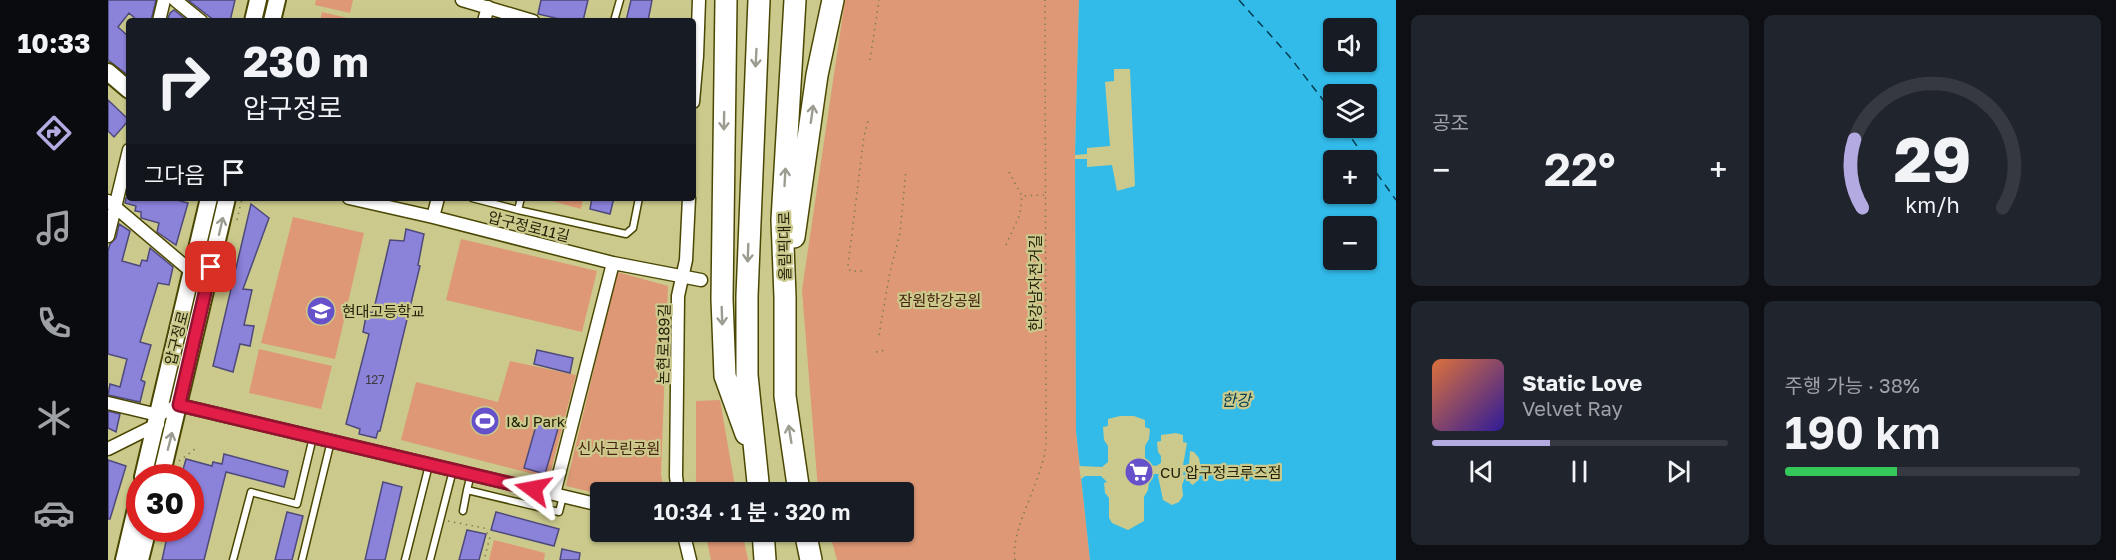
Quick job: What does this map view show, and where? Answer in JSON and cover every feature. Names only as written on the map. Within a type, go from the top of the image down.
[{"type":"highway","points":[[726,0],[722,299],[725,376],[756,463]]},
{"type":"highway","points":[[758,482],[747,375],[747,296],[759,0]]},
{"type":"highway","name":"올림픽대로","points":[[795,0],[782,220],[785,396],[798,482]]},
{"type":"highway","points":[[794,24],[804,0]]},
{"type":"highway","points":[[785,297],[818,75],[833,0]]},
{"type":"highway","points":[[764,542],[765,560]]},
{"type":"highway","points":[[807,542],[811,560]]},
{"type":"main road","points":[[254,18],[258,0]]},
{"type":"main road","points":[[273,18],[277,0]]},
{"type":"main road","points":[[108,72],[126,87]]},
{"type":"main road","name":"압구정로","points":[[146,464],[208,201]]},
{"type":"main road","name":"압구정로","points":[[164,464],[226,201]]},
{"type":"main road","points":[[124,560],[128,542]]},
{"type":"main road","points":[[140,560],[144,542]]},
{"type":"street","points":[[160,18],[164,0]]},
{"type":"street","points":[[175,0],[197,18]]},
{"type":"street","points":[[462,0],[484,4],[524,18]]},
{"type":"street","points":[[696,42],[699,0]]},
{"type":"street","points":[[108,236],[112,204],[126,160]]},
{"type":"street","name":"압구정로11길","points":[[362,201],[613,263],[701,280]]},
{"type":"street","points":[[433,217],[437,201]]},
{"type":"street","name":"논현로189길","points":[[677,482],[678,320],[681,277],[686,260],[688,201]]},
{"type":"street","points":[[112,204],[192,272]]},
{"type":"street","points":[[559,495],[613,263]]},
{"type":"street","points":[[108,403],[156,421]]},
{"type":"street","points":[[108,449],[179,405],[590,503]]},
{"type":"street","points":[[686,542],[690,560]]},
{"type":"lane","points":[[615,18],[620,0]]},
{"type":"lane","points":[[484,201],[626,234],[633,228],[638,201]]},
{"type":"lane","points":[[519,210],[520,201]]},
{"type":"lane","points":[[233,560],[251,492],[297,504],[313,437]]},
{"type":"lane","points":[[302,560],[332,441]]},
{"type":"lane","points":[[405,560],[430,464]]},
{"type":"lane","points":[[430,560],[453,470]]},
{"type":"lane","points":[[463,511],[471,474]]},
{"type":"lane","points":[[467,490],[559,512],[559,495]]},
{"type":"path","points":[[870,60],[879,0]]},
{"type":"path","name":"한강남자전거길","points":[[1015,560],[1016,538],[1046,450],[1045,0]]},
{"type":"path","points":[[862,271],[850,271],[848,265],[864,136],[869,117]]},
{"type":"path","points":[[879,336],[890,272],[900,233],[906,171]]},
{"type":"path","points":[[1006,245],[1020,214],[1022,196],[1009,172]]},
{"type":"path","points":[[1022,196],[1045,195]]},
{"type":"path","points":[[890,272],[896,273]]},
{"type":"path","points":[[876,352],[886,350]]},
{"type":"path","points":[[178,462],[195,449]]},
{"type":"path","points":[[447,521],[484,528],[490,537],[484,560]]},
{"type":"green space","points":[[316,0],[353,0],[350,13],[315,5]]},
{"type":"green space","name":"잠원한강공원","points":[[845,0],[1079,0],[1075,155],[1076,431],[1090,560],[837,560],[832,542],[914,542],[914,482],[817,482],[802,290]]},
{"type":"green space","points":[[322,12],[347,18],[321,18]]},
{"type":"green space","points":[[552,201],[582,201],[581,209]]},
{"type":"green space","points":[[293,217],[364,233],[335,359],[261,343]]},
{"type":"green space","points":[[461,239],[597,271],[582,332],[446,300]]},
{"type":"green space","name":"신사근린공원","points":[[617,272],[668,286],[662,482],[590,482],[590,492],[566,486]]},
{"type":"green space","points":[[259,349],[332,366],[321,409],[249,393]]},
{"type":"green space","name":"I&J Park","points":[[510,361],[576,375],[549,478],[401,440],[416,382],[498,402]]},
{"type":"green space","points":[[720,400],[734,482],[696,482],[696,401]]},
{"type":"green space","points":[[494,540],[545,553],[544,560],[489,560]]},
{"type":"green space","points":[[707,542],[744,542],[748,560],[711,560]]},
{"type":"water","name":"한강","points":[[1079,0],[1396,0],[1396,560],[1090,560],[1076,431],[1075,155]]},
{"type":"pier","points":[[1114,69],[1130,69],[1135,186],[1117,191],[1112,165],[1087,167],[1087,159],[1075,159],[1075,155],[1087,154],[1087,148],[1110,146],[1105,82],[1114,81]]},
{"type":"pier","points":[[1134,416],[1145,420],[1145,427],[1150,429],[1149,439],[1145,446],[1145,464],[1156,466],[1161,463],[1157,442],[1161,441],[1161,435],[1176,433],[1183,435],[1183,442],[1187,443],[1183,465],[1189,465],[1190,451],[1199,458],[1201,469],[1199,479],[1193,485],[1190,483],[1190,471],[1184,471],[1183,475],[1186,475],[1182,485],[1183,496],[1179,502],[1172,505],[1163,500],[1159,474],[1145,474],[1145,482],[1149,482],[1144,497],[1144,521],[1128,530],[1112,523],[1109,518],[1109,498],[1105,493],[1104,483],[1107,482],[1101,476],[1085,476],[1081,479],[1079,466],[1102,467],[1108,462],[1108,446],[1104,440],[1103,427],[1108,426],[1108,419]]},
{"type":"building","points":[[108,0],[156,0],[152,18],[135,18],[129,13],[118,27],[126,34],[126,74],[108,60]]},
{"type":"building","points":[[188,0],[235,0],[231,18],[211,18]]},
{"type":"building","points":[[541,0],[588,0],[584,18],[555,18],[538,14]]},
{"type":"building","points":[[631,0],[652,0],[649,18],[627,18]]},
{"type":"building","points":[[174,10],[184,18],[168,18]]},
{"type":"building","points":[[108,100],[126,117],[126,123],[114,137],[108,131]]},
{"type":"building","points":[[126,198],[126,201],[188,203],[176,245],[157,232],[159,223],[141,218],[141,212],[135,211],[136,206],[125,203]]},
{"type":"building","points":[[591,201],[613,201],[610,214],[590,209]]},
{"type":"building","points":[[251,204],[269,218],[243,289],[252,290],[244,325],[254,326],[250,346],[240,344],[233,372],[213,366]]},
{"type":"building","points":[[119,224],[130,231],[122,261],[140,266],[142,260],[147,261],[150,248],[173,267],[169,285],[158,283],[140,342],[151,345],[141,380],[145,382],[140,402],[108,395],[110,384],[120,387],[127,359],[108,354],[108,251],[110,244],[116,238]]},
{"type":"building","points":[[406,229],[424,234],[418,265],[420,266],[380,431],[376,438],[359,434],[360,429],[346,424],[369,334],[363,332],[367,311],[373,313],[390,240],[404,241]]},
{"type":"building","points":[[537,350],[573,358],[570,373],[534,364]]},
{"type":"building","points":[[108,411],[120,414],[116,432],[108,428]]},
{"type":"building","points":[[538,419],[559,425],[545,474],[524,468]]},
{"type":"building","points":[[224,454],[288,471],[284,487],[226,472],[204,560],[162,560],[166,542],[204,542],[204,464],[185,464],[186,459],[212,466],[213,462],[222,464]]},
{"type":"building","points":[[108,460],[126,466],[110,519],[108,519]]},
{"type":"building","points":[[383,482],[402,487],[385,560],[365,560]]},
{"type":"building","points":[[287,512],[303,516],[292,560],[275,560]]},
{"type":"building","points":[[496,512],[559,529],[554,546],[491,530]]},
{"type":"building","points":[[467,530],[486,534],[479,560],[459,560]]},
{"type":"building","points":[[562,549],[580,553],[579,560],[560,560]]},
{"type":"ferry route","points":[[1239,0],[1289,56],[1323,100]]},
{"type":"ferry route","points":[[1351,138],[1396,200]]},
{"type":"place","name":"현대고등학교","points":[[321,311]]},
{"type":"place","name":"I&J Park","points":[[485,421]]},
{"type":"place","name":"CU 압구정크루즈점","points":[[1139,472]]},
{"type":"route","points":[[211,267],[179,405],[533,489]]}]
